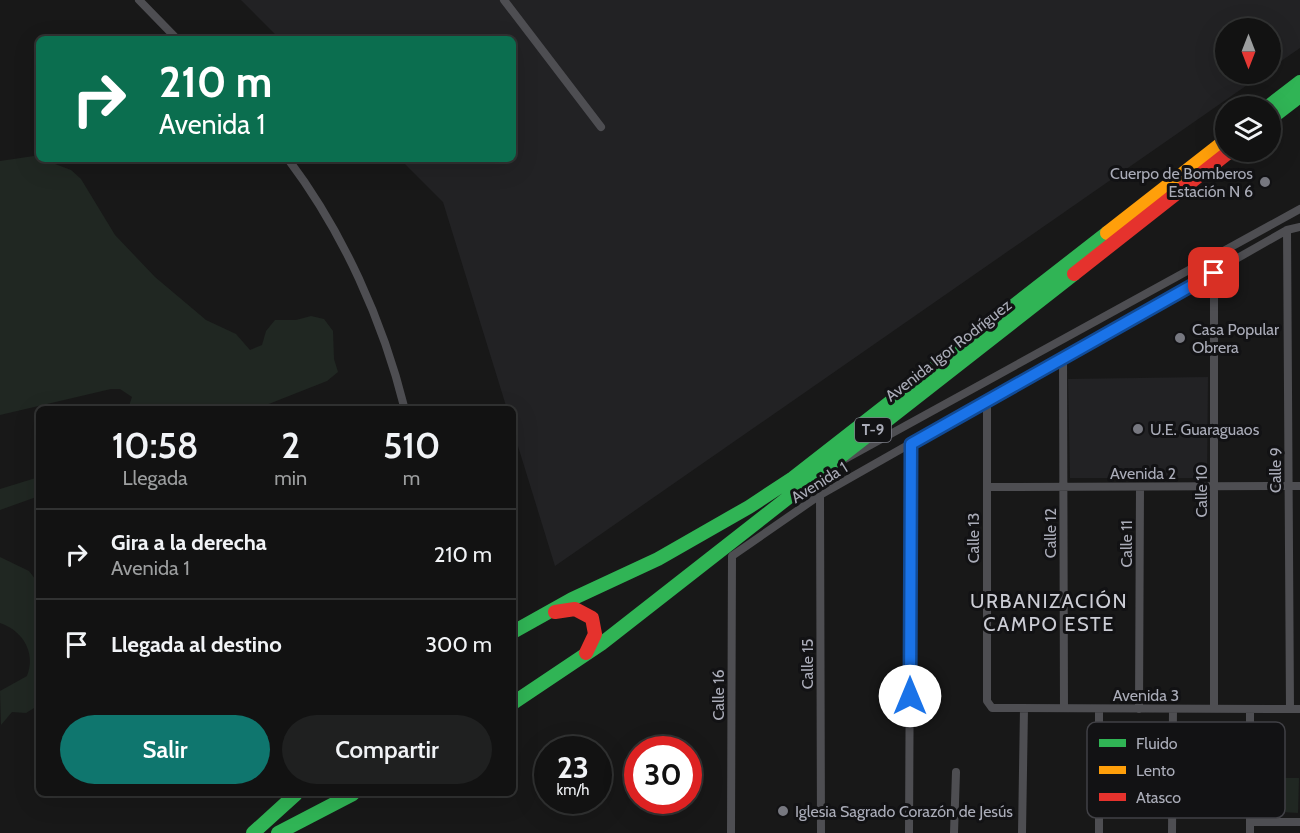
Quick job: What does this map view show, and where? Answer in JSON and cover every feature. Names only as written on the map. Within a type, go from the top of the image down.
[{"type":"highway","points":[[1281,97],[1300,82]]},
{"type":"highway","points":[[1281,111],[1300,96]]},
{"type":"highway","name":"Avenida Igor Rodríguez","points":[[516,630],[667,554],[793,478],[1215,149]]},
{"type":"highway","name":"Avenida Igor Rodríguez","points":[[516,701],[585,655],[1216,162]]},
{"type":"highway","name":"T-9","points":[[543,615],[575,609],[592,618],[595,634],[585,655]]},
{"type":"highway","points":[[253,833],[294,796]]},
{"type":"highway","points":[[278,833],[349,796]]},
{"type":"street","points":[[139,0],[174,36]]},
{"type":"street","points":[[504,0],[602,127]]},
{"type":"street","points":[[290,162],[304,181],[357,274],[382,334],[404,406]]},
{"type":"street","points":[[818,474],[1300,209]]},
{"type":"street","name":"Avenida 1","points":[[732,556],[820,495],[1287,230],[1300,227]]},
{"type":"street","name":"Calle 9","points":[[1287,230],[1290,709]]},
{"type":"street","name":"Calle 10","points":[[1214,273],[1214,709]]},
{"type":"street","name":"Calle 12","points":[[1063,358],[1064,708]]},
{"type":"street","name":"Calle 13","points":[[987,401],[987,701],[992,708]]},
{"type":"street","points":[[909,833],[911,444]]},
{"type":"street","name":"Avenida 2","points":[[987,487],[1300,486]]},
{"type":"street","name":"Calle 11","points":[[1139,709],[1140,487]]},
{"type":"street","name":"Calle 15","points":[[820,495],[821,833]]},
{"type":"street","name":"Calle 16","points":[[731,833],[732,556]]},
{"type":"street","name":"Avenida 3","points":[[992,708],[1300,709]]},
{"type":"street","points":[[1022,833],[1024,708]]},
{"type":"street","points":[[1099,709],[1099,722]]},
{"type":"street","points":[[1173,709],[1173,722]]},
{"type":"street","points":[[1250,709],[1250,722]]},
{"type":"street","points":[[954,833],[956,772]]},
{"type":"street","points":[[1172,818],[1172,833]]},
{"type":"street","points":[[1250,818],[1250,833]]},
{"type":"street","points":[[1250,822],[1300,822]]},
{"type":"shaded area","points":[[241,0],[1300,0],[1300,48],[1281,61],[1281,18],[1215,18],[1215,84],[1249,84],[1231,96],[1215,96],[1215,107],[555,566],[516,440],[516,406],[506,406],[443,202],[403,162],[516,162],[516,36],[277,36]]},
{"type":"shaded area","points":[[34,156],[36,162],[50,162],[71,170],[81,179],[115,235],[155,277],[206,320],[236,334],[250,350],[262,345],[266,331],[275,320],[296,320],[311,316],[324,319],[333,331],[334,359],[338,372],[327,381],[264,406],[129,406],[132,397],[120,389],[111,389],[0,415],[0,161]]},
{"type":"shaded area","name":"U.E. Guaraguaos","points":[[1208,377],[1207,478],[1070,478],[1068,379]]},
{"type":"shaded area","points":[[36,478],[36,497],[0,510],[0,489]]},
{"type":"shaded area","points":[[0,557],[29,571],[36,580],[36,707],[26,713],[12,712],[1,725],[0,691],[27,676],[30,659],[26,644],[21,637],[0,623]]},
{"type":"shaded area","points":[[1285,778],[1299,778],[1298,813],[1285,812]]},
{"type":"traffic: fast","points":[[1281,97],[1300,82]]},
{"type":"traffic: fast","points":[[1281,111],[1300,96]]},
{"type":"traffic: fast","points":[[516,630],[572,599],[658,559],[749,507],[793,478],[1107,233]]},
{"type":"traffic: fast","points":[[516,701],[601,644],[1074,274]]},
{"type":"traffic: fast","points":[[253,833],[294,796]]},
{"type":"traffic: fast","points":[[278,833],[349,796]]},
{"type":"traffic: slow","points":[[1107,233],[1215,149]]},
{"type":"traffic: jam","points":[[1074,274],[1216,162]]},
{"type":"traffic: jam","points":[[555,612],[575,609],[592,618],[595,634],[586,653]]},
{"type":"place","name":"Cuerpo de Bomberos Estación N 6","points":[[1265,182]]},
{"type":"place","name":"Casa Popular Obrera","points":[[1180,338]]},
{"type":"place","name":"U.E. Guaraguaos","points":[[1138,429]]},
{"type":"place","name":"Iglesia Sagrado Corazón de Jesús","points":[[783,811]]},
{"type":"district","name":"URBANIZACIÓN CAMPO ESTE","points":[[1049,612]]},
{"type":"route","points":[[910,696],[911,444],[1214,273]]}]
